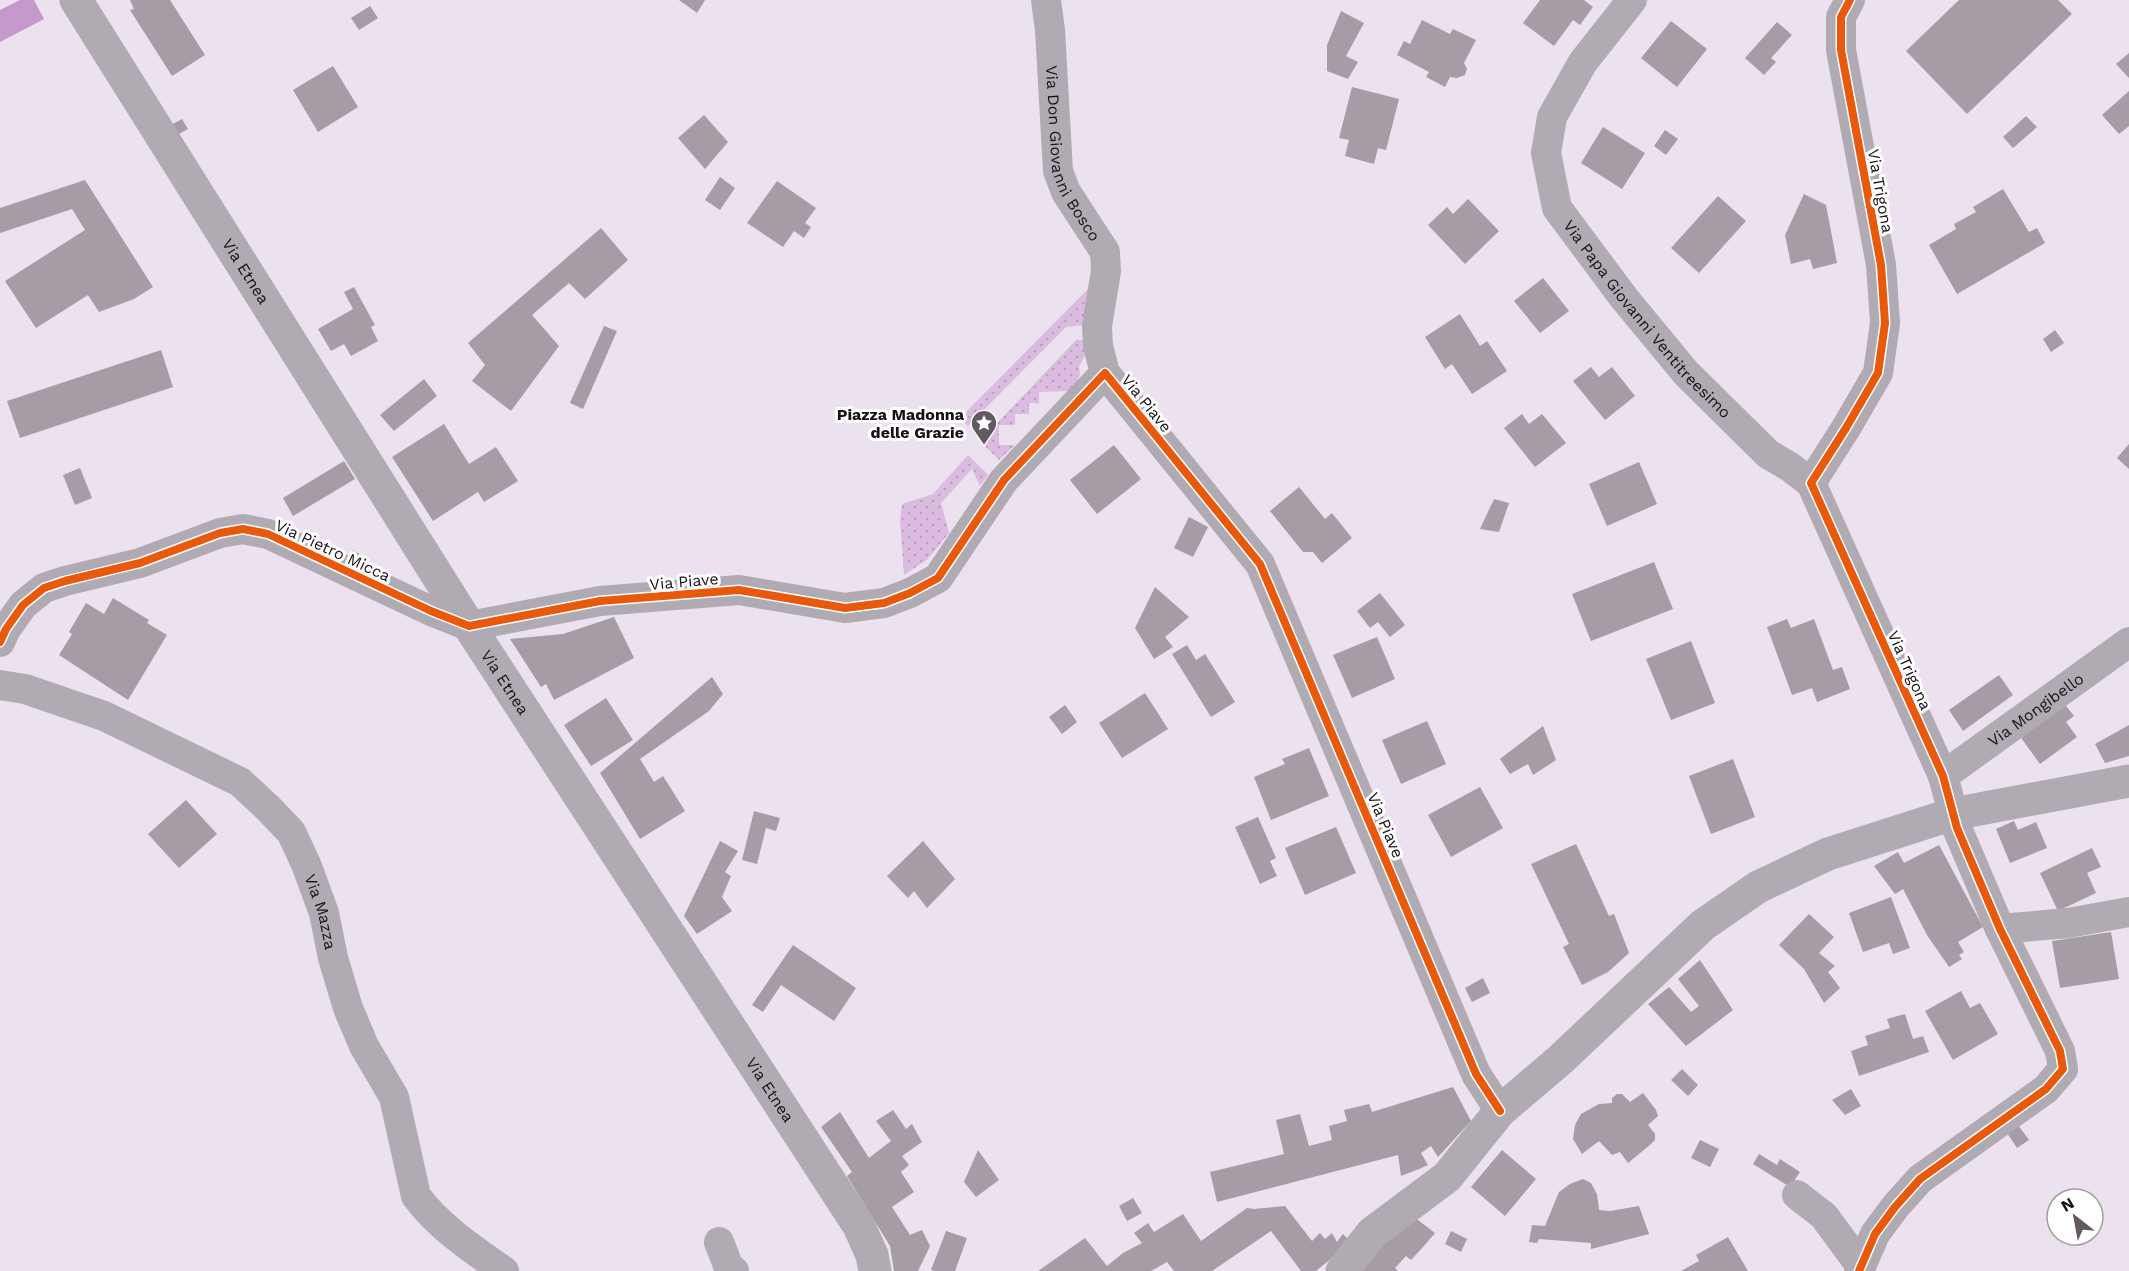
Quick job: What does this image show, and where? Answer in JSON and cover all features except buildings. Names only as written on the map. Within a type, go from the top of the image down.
[{"type":"main road","name":"Via Etnea","points":[[76,0],[469,626],[859,1226],[872,1255],[875,1271]]},
{"type":"main road","points":[[1342,1271],[1372,1233],[1447,1177],[1500,1112],[1560,1060],[1703,925],[1758,887],[1828,854],[1953,814],[2129,781]]},
{"type":"street","name":"Via Don Giovanni Bosco","points":[[1046,0],[1050,30],[1058,171],[1066,192],[1105,252],[1106,271],[1097,326],[1098,346],[1105,373]]},
{"type":"street","name":"Via Papa Giovanni Ventitreesimo","points":[[1632,0],[1583,62],[1552,117],[1546,153],[1557,208],[1624,298],[1686,373],[1767,454],[1790,467],[1811,483]]},
{"type":"street","name":"Via Trigona","points":[[1850,0],[1841,17],[1841,50],[1881,265],[1885,323],[1878,373],[1846,429],[1811,483],[1943,776],[1957,828],[2000,929],[2060,1051],[2063,1069],[2046,1089],[1920,1179],[1875,1234],[1864,1267]]},
{"type":"street","name":"Via Piave","points":[[469,626],[600,601],[739,590],[845,608],[884,603],[910,593],[938,578],[1004,480],[1105,373],[1260,564],[1476,1074],[1500,1112]]},
{"type":"street","name":"Via Pietro Micca","points":[[0,642],[23,605],[44,588],[140,563],[220,533],[243,529],[268,534],[431,611],[469,626]]},
{"type":"street","name":"Via Mongibello","points":[[1943,776],[2129,642]]},
{"type":"street","name":"Via Mazza","points":[[0,685],[25,689],[104,716],[191,757],[240,782],[291,832],[306,864],[324,913],[333,958],[348,1008],[364,1046],[394,1097],[416,1196],[425,1209],[466,1245],[504,1271]]},
{"type":"street","points":[[2000,929],[2068,923],[2129,912]]},
{"type":"street","points":[[1797,1195],[1824,1216],[1864,1267]]},
{"type":"street","points":[[719,1242],[729,1268],[734,1271]]},
{"type":"shaded area","points":[[20,0],[34,0],[44,19],[0,42],[0,10]]},
{"type":"shaded area","points":[[1096,281],[1085,325],[1066,327],[968,426],[960,418]]},
{"type":"shaded area","points":[[1077,339],[1086,342],[1087,351],[1079,367],[1080,375],[1071,391],[1039,392],[1039,403],[1029,403],[1029,414],[1015,414],[1015,425],[999,425],[999,445],[1015,445],[999,460],[980,441]]},
{"type":"shaded area","points":[[968,455],[988,475],[980,486],[972,469],[941,503],[949,533],[928,559],[904,575],[900,519],[902,504],[933,494]]},
{"type":"cycle path","points":[[1850,0],[1841,17],[1841,50],[1881,265],[1885,323],[1878,373],[1811,483],[1943,776],[1957,828],[2000,929],[2060,1051],[2063,1069],[2046,1089],[1920,1179],[1875,1234],[1859,1271]]},
{"type":"cycle path","points":[[0,642],[23,605],[44,588],[140,563],[220,533],[243,529],[268,534],[431,611],[469,626],[600,601],[739,590],[845,608],[884,603],[910,593],[938,578],[1004,480],[1105,373],[1260,564],[1476,1074],[1500,1111]]},
{"type":"place","name":"Piazza Madonna delle Grazie","points":[[984,446]]}]
